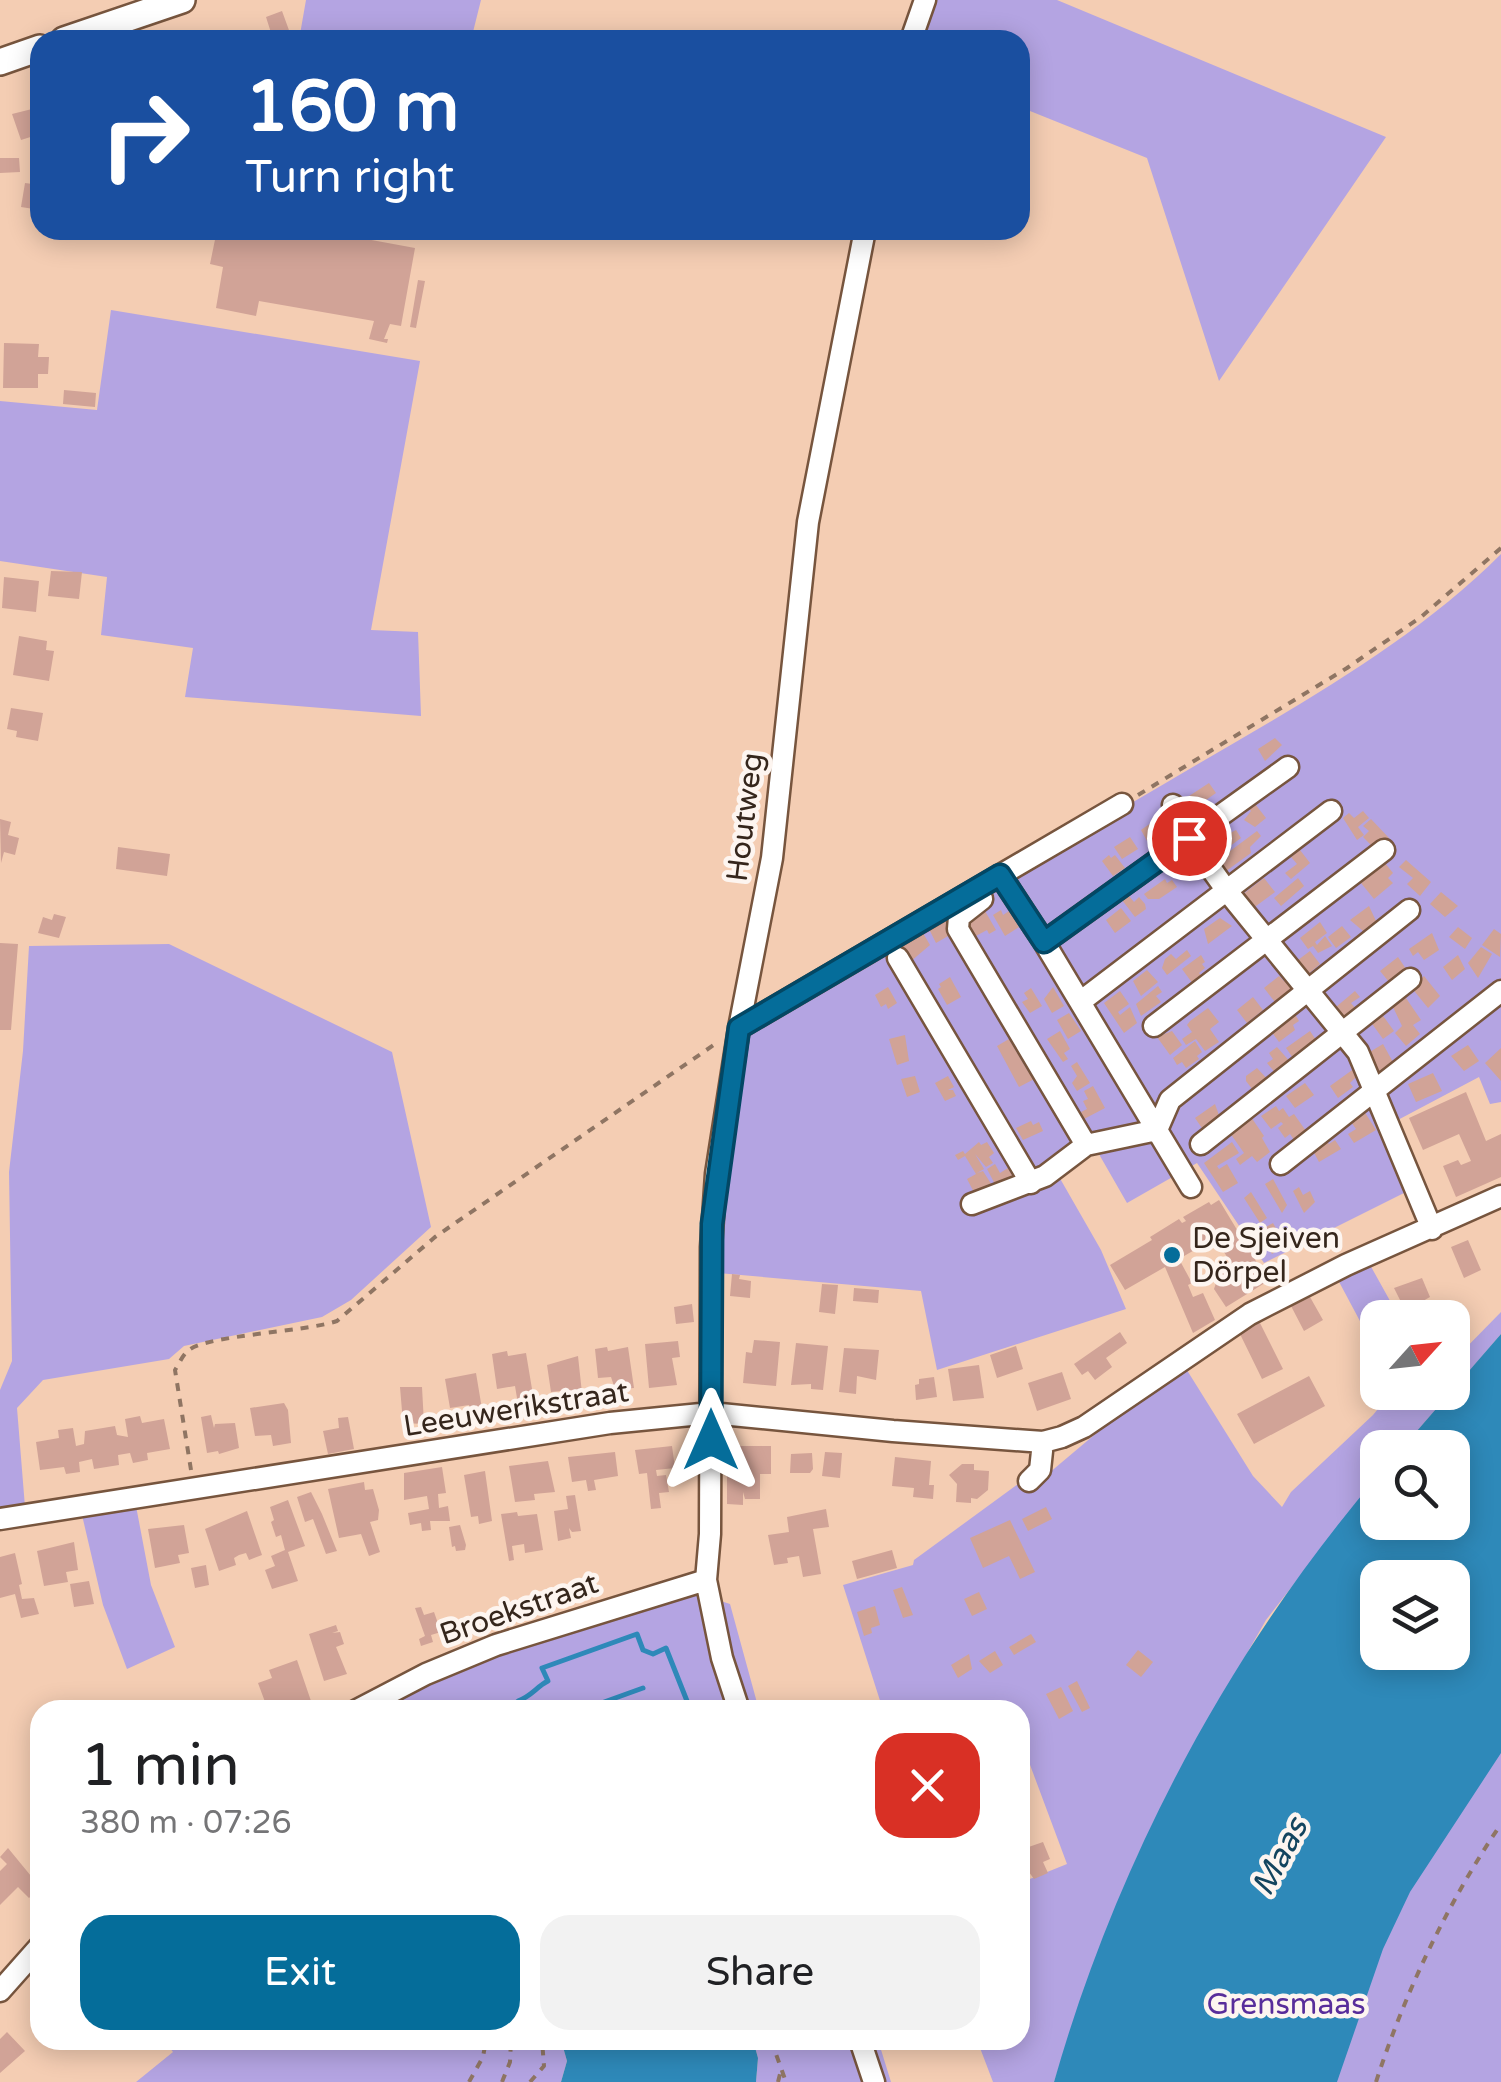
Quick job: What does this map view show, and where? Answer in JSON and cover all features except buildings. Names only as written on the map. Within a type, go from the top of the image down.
[{"type":"main road","points":[[94,30],[182,0]]},
{"type":"main road","points":[[0,62],[30,52]]},
{"type":"street","points":[[914,30],[925,0]]},
{"type":"street","name":"Houtweg","points":[[736,1700],[722,1658],[706,1580],[710,1534],[712,1224],[739,1028],[772,858],[810,504],[862,240]]},
{"type":"street","points":[[1044,942],[1288,766]]},
{"type":"street","points":[[739,1028],[1004,880],[1122,804]]},
{"type":"street","points":[[1173,805],[1226,891],[1344,1031],[1375,1092],[1432,1229]]},
{"type":"street","points":[[1080,1002],[1331,811]]},
{"type":"street","points":[[1154,1026],[1384,850]]},
{"type":"street","points":[[1004,880],[1192,1187]]},
{"type":"street","points":[[1004,880],[958,917],[958,928],[1086,1145]]},
{"type":"street","points":[[1157,1130],[1170,1100],[1409,910]]},
{"type":"street","points":[[898,958],[1031,1183]]},
{"type":"street","points":[[1201,1144],[1410,978]]},
{"type":"street","points":[[1281,1164],[1501,990]]},
{"type":"street","points":[[972,1204],[1031,1183],[1086,1145],[1157,1130]]},
{"type":"street","name":"Leeuwerikstraat","points":[[0,1519],[610,1423],[711,1412],[1044,1442],[1084,1428],[1250,1314],[1346,1265],[1501,1196]]},
{"type":"street","points":[[1029,1482],[1040,1470],[1044,1442]]},
{"type":"street","name":"Broekstraat","points":[[376,1700],[496,1645],[706,1580]]},
{"type":"street","points":[[0,1991],[30,1957]]},
{"type":"street","points":[[863,2050],[874,2082]]},
{"type":"path","points":[[1122,804],[1347,668],[1421,617],[1501,548]]},
{"type":"path","points":[[195,1491],[175,1370],[189,1350],[209,1342],[336,1321],[435,1238],[739,1028]]},
{"type":"path","points":[[1376,2082],[1429,1951],[1472,1868],[1501,1824]]},
{"type":"path","points":[[469,2082],[484,2050]]},
{"type":"path","points":[[502,2082],[511,2050]]},
{"type":"path","points":[[530,2082],[544,2066],[543,2050]]},
{"type":"path","points":[[774,2050],[786,2082]]},
{"type":"path","points":[[778,2082],[780,2070]]},
{"type":"green space","points":[[306,0],[481,0],[474,30],[301,30]]},
{"type":"green space","points":[[933,0],[1057,0],[1386,137],[1219,381],[1147,158],[1030,111],[1030,30],[922,30]]},
{"type":"green space","points":[[111,310],[420,361],[371,630],[418,632],[421,716],[185,697],[193,648],[101,635],[107,577],[0,561],[0,401],[97,410]]},
{"type":"green space","points":[[1501,554],[1501,1102],[1490,1104],[1479,1077],[1394,1122],[1422,1184],[1264,1263],[1197,1163],[1127,1203],[1096,1149],[1058,1175],[1101,1250],[1126,1309],[937,1370],[921,1291],[718,1273],[721,1203],[747,1030],[1340,679],[1424,621]]},
{"type":"green space","points":[[169,944],[392,1052],[431,1227],[351,1300],[322,1317],[184,1346],[169,1359],[43,1380],[17,1408],[25,1507],[0,1511],[0,1390],[12,1361],[9,1172],[23,1051],[29,946]]},
{"type":"green space","points":[[1369,1263],[1390,1300],[1360,1300],[1360,1321],[1337,1278]]},
{"type":"green space","points":[[1501,1312],[1501,1334],[1470,1370],[1470,1344]]},
{"type":"green space","points":[[1185,1367],[1253,1476],[1282,1507],[1291,1492],[1377,1410],[1435,1410],[1418,1430],[1360,1430],[1360,1499],[1266,1620],[1179,1772],[1137,1857],[1093,1965],[1054,2082],[993,2082],[981,2050],[1030,2050],[1030,1879],[1067,1864],[1030,1765],[1030,1700],[880,1700],[843,1585],[913,1565],[914,1560],[1029,1476],[1036,1484],[1131,1404]]},
{"type":"green space","name":"Grensmaas","points":[[1501,1429],[1501,2082],[1139,2082],[1439,1670],[1470,1670],[1470,1560],[1458,1560],[1464,1540],[1470,1540],[1470,1523]]},
{"type":"green space","points":[[136,1506],[151,1585],[175,1647],[127,1669],[103,1605],[82,1515]]},
{"type":"green space","points":[[687,1590],[730,1604],[756,1700],[388,1700],[439,1675]]},
{"type":"green space","points":[[564,2050],[567,2061],[561,2082],[136,2082],[173,2052]]},
{"type":"green space","points":[[756,2050],[881,2050],[891,2082],[756,2082]]},
{"type":"water","name":"Maas","points":[[1501,1334],[1501,1753],[1410,1892],[1383,1949],[1337,2082],[1054,2082],[1110,1919],[1183,1762],[1226,1687],[1323,1544],[1360,1498],[1360,1540],[1470,1540],[1470,1430],[1418,1430],[1435,1410],[1470,1410],[1470,1370]]},
{"type":"water","points":[[564,2050],[756,2050],[758,2058],[756,2082],[561,2082],[567,2061]]},
{"type":"waterway","points":[[520,1700],[548,1681],[542,1668],[637,1634],[643,1650],[653,1654],[666,1648],[687,1700]]},
{"type":"waterway","points":[[610,1700],[643,1688]]},
{"type":"place","name":"De Sjeiven Dörpel","points":[[1172,1255]]},
{"type":"route","points":[[711,1440],[712,1224],[739,1028],[1000,875],[1044,942],[1189,838]]}]
